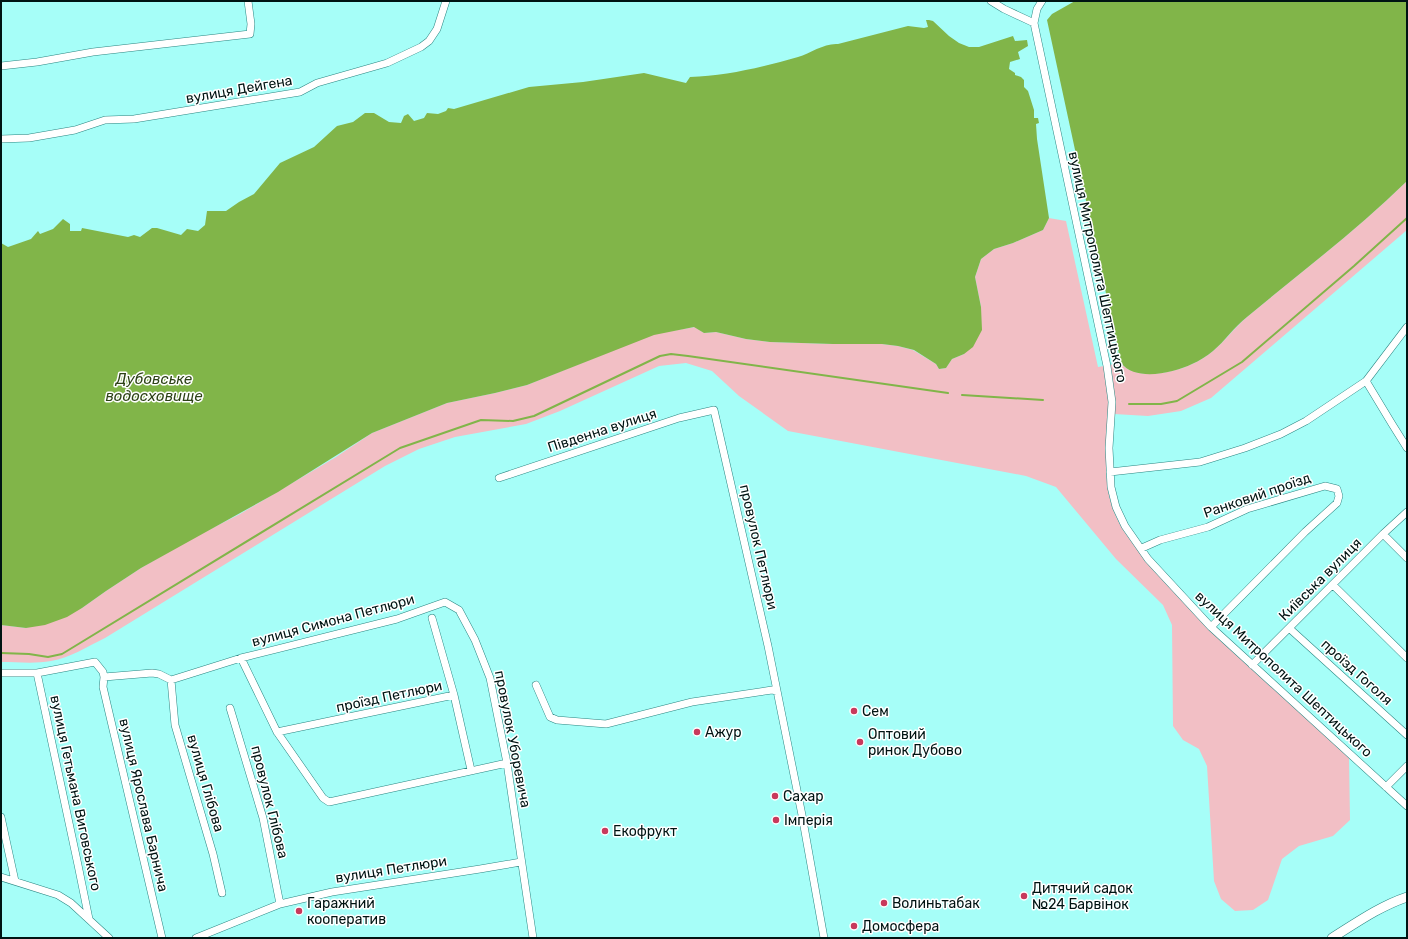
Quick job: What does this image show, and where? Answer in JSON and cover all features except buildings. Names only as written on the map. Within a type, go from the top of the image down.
[{"type":"main road","points":[[1332,938],[1366,917],[1404,899]]},
{"type":"street","points":[[1,66],[37,62],[93,52],[250,34],[251,24],[248,1]]},
{"type":"street","name":"вулиця Дейгена","points":[[1,139],[29,138],[75,130],[105,120],[134,119],[300,92],[317,83],[387,63],[421,47],[429,41],[437,29],[446,1]]},
{"type":"street","points":[[991,1],[1004,10],[1034,23],[1037,9],[1042,1]]},
{"type":"street","name":"вулиця Митрополита Шептицького","points":[[1034,23],[1107,366],[1112,402],[1109,448],[1111,487],[1116,507],[1125,526],[1142,548],[1148,559],[1211,627],[1407,806]]},
{"type":"street","points":[[1110,472],[1200,462],[1245,448],[1281,434],[1306,421],[1366,381],[1407,327]]},
{"type":"street","points":[[1366,381],[1407,448]]},
{"type":"street","name":"Південна вулиця","points":[[498,478],[679,418],[714,410]]},
{"type":"street","name":"провулок Петлюри","points":[[714,410],[768,646],[802,815],[824,938]]},
{"type":"street","name":"Ранковий проїзд","points":[[1142,548],[1160,540],[1208,527],[1247,509],[1296,494],[1325,486],[1337,489],[1339,496],[1336,503],[1304,532],[1211,627]]},
{"type":"street","name":"Київська вулиця","points":[[1252,665],[1383,534],[1407,512]]},
{"type":"street","points":[[1383,534],[1407,558]]},
{"type":"street","points":[[1333,585],[1407,658]]},
{"type":"street","name":"провулок Уборевича","points":[[431,606],[445,602],[459,610],[476,640],[490,678],[507,763],[521,862]]},
{"type":"street","name":"вулиця Симона Петлюри","points":[[171,680],[241,658],[397,619],[431,606]]},
{"type":"street","points":[[432,618],[454,695]]},
{"type":"street","name":"проїзд Гоголя","points":[[1289,628],[1407,735]]},
{"type":"street","points":[[241,658],[277,732],[323,798],[329,802],[507,763]]},
{"type":"street","points":[[1,673],[37,673],[95,662],[103,672],[104,677],[152,673],[159,674],[171,680]]},
{"type":"street","name":"вулиця Гетьмана Виговського","points":[[37,673],[88,919]]},
{"type":"street","name":"вулиця Ярослава Барнича","points":[[104,677],[103,688],[162,938]]},
{"type":"street","name":"вулиця Глібова","points":[[171,680],[175,725],[213,854],[222,893]]},
{"type":"street","points":[[536,685],[550,717],[557,720],[606,724],[692,702],[772,690],[777,692]]},
{"type":"street","name":"проїзд Петлюри","points":[[277,732],[454,695],[471,770]]},
{"type":"street","name":"провулок Глібова","points":[[230,708],[263,818],[280,904]]},
{"type":"street","points":[[1386,788],[1407,766]]},
{"type":"street","points":[[1,817],[14,880]]},
{"type":"street","points":[[521,862],[533,938]]},
{"type":"street","name":"вулиця Петлюри","points":[[196,938],[280,904],[332,892],[521,862]]},
{"type":"street","points":[[1,876],[58,895],[72,903],[109,938]]},
{"type":"shaded area","points":[[1407,181],[1407,230],[1211,398],[1181,411],[1148,416],[1114,414],[1111,404],[1106,451],[1107,483],[1115,513],[1122,528],[1146,561],[1349,758],[1350,820],[1333,836],[1299,846],[1282,859],[1268,900],[1253,910],[1235,911],[1221,899],[1214,881],[1207,766],[1199,749],[1183,740],[1173,726],[1172,625],[1163,605],[1116,559],[1056,487],[1026,476],[788,431],[739,396],[712,371],[686,363],[659,366],[560,411],[526,424],[455,437],[419,449],[385,466],[105,638],[72,655],[45,662],[1,662],[1,625],[26,628],[82,608],[141,568],[193,538],[240,514],[336,457],[372,433],[447,403],[527,385],[654,334],[695,327],[704,333],[716,332],[746,339],[770,342],[882,344],[913,350],[936,364],[939,369],[946,368],[952,359],[964,354],[981,307],[975,277],[981,259],[994,249],[1013,243],[1043,230],[1049,218],[1066,221],[1098,367],[1121,363],[1127,369],[1135,372],[1155,374],[1184,367],[1195,363],[1213,351],[1247,317],[1349,234]]},
{"type":"water","points":[[1075,1],[1407,1],[1407,181],[1349,234],[1242,321],[1222,343],[1206,357],[1184,367],[1165,373],[1145,374],[1136,372],[1128,369],[1121,363],[1047,20],[1052,14]]},
{"type":"water","name":"Дубовське водосховище","points":[[926,20],[933,21],[949,36],[959,43],[969,47],[979,47],[1013,36],[1015,41],[1027,40],[1028,46],[1018,52],[1020,59],[1010,62],[1009,69],[1015,73],[1015,75],[1024,80],[1024,87],[1028,91],[1034,110],[1034,118],[1038,118],[1039,123],[1036,124],[1037,139],[1049,218],[1043,230],[1013,243],[994,249],[981,259],[975,277],[981,307],[982,330],[973,347],[964,354],[952,359],[946,368],[939,369],[936,364],[914,350],[882,344],[770,342],[746,339],[716,332],[704,333],[694,327],[654,335],[527,385],[447,403],[372,433],[278,492],[141,568],[67,617],[45,625],[26,628],[1,625],[1,243],[8,247],[31,239],[38,231],[40,234],[53,229],[63,219],[70,224],[70,231],[81,231],[82,228],[128,237],[134,235],[140,237],[152,228],[181,235],[187,229],[198,231],[205,225],[207,211],[226,211],[254,194],[280,163],[314,147],[337,126],[353,122],[365,113],[374,113],[389,122],[401,123],[404,116],[408,114],[414,121],[424,118],[427,113],[438,114],[446,111],[448,108],[454,109],[529,87],[583,82],[644,73],[686,83],[690,77],[731,73],[758,67],[798,57],[828,45],[838,44],[908,26],[928,27]]},
{"type":"waterway","points":[[1129,404],[1161,404],[1177,401],[1242,362],[1354,266],[1407,218]]},
{"type":"waterway","points":[[1,653],[29,654],[48,657],[62,654],[400,448],[481,420],[513,421],[534,416],[660,356],[671,354],[688,356],[948,393]]},
{"type":"waterway","points":[[962,395],[1043,400]]},
{"type":"place","name":"Сем","points":[[854,711]]},
{"type":"place","name":"Ажур","points":[[697,732]]},
{"type":"place","name":"Оптовий ринок Дубово","points":[[860,742]]},
{"type":"place","name":"Сахар","points":[[775,796]]},
{"type":"place","name":"Імперія","points":[[776,820]]},
{"type":"place","name":"Екофрукт","points":[[605,831]]},
{"type":"place","name":"Дитячий садок №24 Барвінок","points":[[1024,896]]},
{"type":"place","name":"Волиньтабак","points":[[884,903]]},
{"type":"place","name":"Гаражний кооператив","points":[[299,911]]},
{"type":"place","name":"Домосфера","points":[[854,926]]}]
